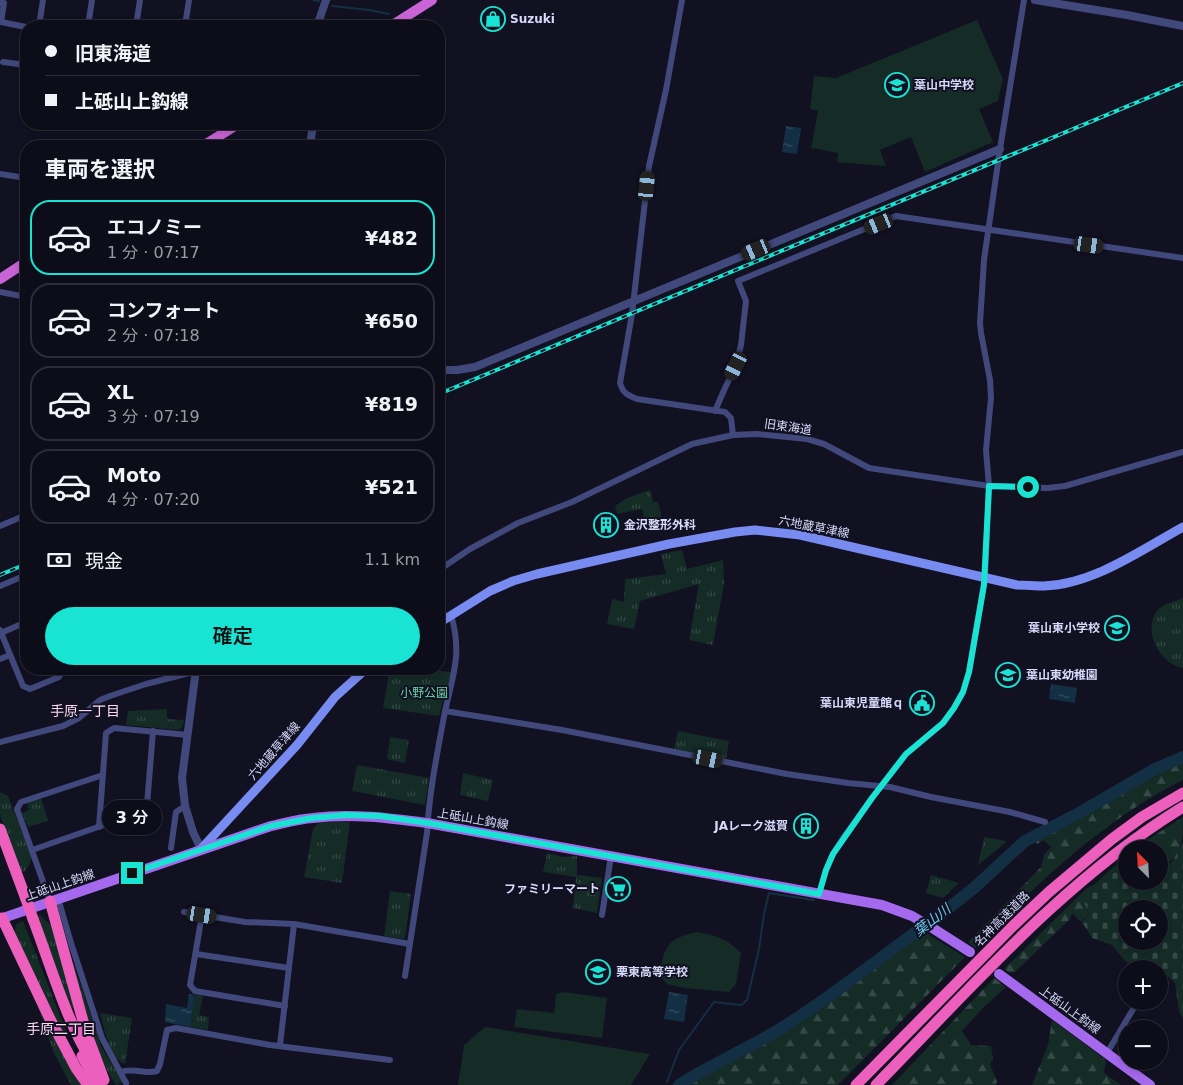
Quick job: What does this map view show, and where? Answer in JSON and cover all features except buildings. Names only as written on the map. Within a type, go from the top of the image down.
[{"type":"highway","points":[[400,20],[432,0]]},
{"type":"highway","points":[[213,140],[228,130]]},
{"type":"highway","points":[[0,279],[20,266]]},
{"type":"highway","name":"名神高速道路","points":[[856,1085],[1049,892],[1112,839],[1142,817],[1183,793]]},
{"type":"highway","name":"名神高速道路","points":[[876,1085],[1023,934],[1091,872],[1149,828],[1183,807]]},
{"type":"highway","points":[[0,829],[23,901]]},
{"type":"highway","points":[[0,846],[66,1008],[85,1051],[104,1083]]},
{"type":"highway","points":[[54,900],[86,1032],[104,1083]]},
{"type":"highway","points":[[1,918],[50,1019],[76,1068],[88,1085]]},
{"type":"highway","points":[[880,1085],[958,1001]]},
{"type":"main road","name":"六地蔵草津線","points":[[445,619],[490,591],[537,574],[669,544],[736,532],[755,530],[800,535],[1016,585],[1045,586],[1065,583],[1091,575],[1183,527]]},
{"type":"main road","name":"六地蔵草津線","points":[[201,849],[286,758],[335,697],[359,675]]},
{"type":"main road","name":"上砥山上鈎線","points":[[1,918],[271,826],[312,818],[346,815],[380,816],[882,905],[912,916],[970,952]]},
{"type":"main road","name":"上砥山上鈎線","points":[[999,974],[1150,1085]]},
{"type":"street","points":[[39,20],[43,0]]},
{"type":"street","points":[[89,20],[92,0]]},
{"type":"street","points":[[137,20],[140,0]]},
{"type":"street","points":[[186,20],[189,0]]},
{"type":"street","points":[[319,20],[326,0]]},
{"type":"street","points":[[682,0],[666,90],[649,166],[632,314],[620,383],[622,391],[637,399],[725,412],[731,418],[733,435]]},
{"type":"street","points":[[819,894],[833,854],[872,798],[906,754],[943,723],[962,694],[969,672],[985,577],[989,486],[986,450],[991,398],[990,380],[980,322],[984,260],[1024,0]]},
{"type":"street","points":[[1035,0],[1127,14],[1183,26]]},
{"type":"street","points":[[0,3],[4,3],[2,22],[20,26]]},
{"type":"street","points":[[3,62],[20,64]]},
{"type":"street","points":[[445,370],[475,367],[1000,149]]},
{"type":"street","points":[[0,174],[20,177]]},
{"type":"street","points":[[715,411],[724,388],[736,366],[741,345],[746,301],[738,282],[896,216],[1183,258]]},
{"type":"street","points":[[0,292],[20,297]]},
{"type":"street","name":"旧東海道","points":[[445,566],[479,544],[518,523],[572,502],[692,444],[733,435],[757,434],[807,439],[828,446],[868,468],[989,486],[1048,488],[1065,486],[1183,452]]},
{"type":"street","points":[[0,526],[20,518]]},
{"type":"street","points":[[0,586],[20,578]]},
{"type":"street","points":[[404,976],[428,823],[427,815],[445,711],[457,661],[457,637],[451,615]]},
{"type":"street","points":[[20,624],[1,631],[23,686],[30,689],[60,675]]},
{"type":"street","points":[[0,659],[10,655]]},
{"type":"street","points":[[0,742],[63,726],[79,718],[100,700],[178,675]]},
{"type":"street","points":[[195,675],[182,778],[185,806],[201,849]]},
{"type":"street","points":[[445,711],[562,730],[780,773],[882,786],[1010,812],[1045,822]]},
{"type":"street","points":[[99,827],[106,733],[114,728],[188,735]]},
{"type":"street","points":[[32,850],[141,812],[147,805],[153,731]]},
{"type":"street","points":[[103,775],[21,802],[17,809],[71,943],[102,1038],[126,1083]]},
{"type":"street","points":[[172,848],[176,812],[185,806]]},
{"type":"street","points":[[602,915],[611,856]]},
{"type":"street","points":[[184,912],[245,922],[294,924],[410,944]]},
{"type":"street","points":[[202,915],[190,985],[194,991],[285,1006]]},
{"type":"street","points":[[280,1045],[294,924]]},
{"type":"street","points":[[196,954],[289,968]]},
{"type":"street","points":[[1107,1053],[1133,1010]]},
{"type":"street","points":[[120,1072],[130,1068],[150,1073],[157,1071],[167,1030],[176,1028],[390,1060]]},
{"type":"green space","points":[[977,20],[1003,79],[998,101],[979,109],[993,142],[925,172],[911,137],[880,150],[886,166],[837,162],[838,153],[811,148],[818,111],[810,109],[814,76],[836,78]]},
{"type":"green space","points":[[650,490],[653,502],[658,502],[662,519],[645,522],[642,509],[617,514],[615,506],[627,498]]},
{"type":"green space","points":[[682,550],[687,569],[723,560],[724,583],[713,645],[689,640],[699,584],[640,601],[634,629],[607,624],[612,600],[623,602],[624,600],[625,579],[666,574],[661,554]]},
{"type":"green space","points":[[1183,598],[1183,668],[1174,665],[1160,652],[1152,634],[1152,624],[1155,615],[1161,607]]},
{"type":"green space","name":"小野公園","points":[[445,671],[451,672],[439,716],[383,708],[389,675],[445,675]]},
{"type":"green space","points":[[167,709],[167,719],[184,720],[183,726],[179,730],[126,725],[128,711]]},
{"type":"green space","points":[[678,731],[729,741],[726,759],[674,749]]},
{"type":"green space","points":[[390,737],[409,740],[405,763],[387,759]]},
{"type":"green space","points":[[1183,760],[1183,780],[1125,814],[1072,855],[1022,900],[975,948],[968,942],[1041,867],[1044,855],[1051,847],[1044,840],[1037,844],[1034,839],[1078,817],[1128,787]]},
{"type":"green space","points":[[357,765],[429,778],[425,805],[352,791]]},
{"type":"green space","points":[[463,773],[493,780],[488,801],[460,795]]},
{"type":"green space","points":[[0,792],[8,796],[32,858],[26,871],[20,872],[0,815]]},
{"type":"green space","points":[[41,798],[48,821],[28,827],[22,813],[29,810],[27,803]]},
{"type":"green space","points":[[1183,817],[1182,842],[1177,854],[1168,864],[1168,840],[1147,840]]},
{"type":"green space","points":[[350,821],[342,883],[304,877],[313,829],[318,823]]},
{"type":"green space","points":[[984,837],[1006,842],[978,865]]},
{"type":"green space","points":[[1183,843],[1183,1018],[1179,1011],[1175,983],[1168,976],[1168,960],[1124,960],[1112,945],[1092,938],[1082,922],[1089,914],[1084,902],[1090,891],[1116,865],[1118,867],[1118,890],[1168,890],[1168,864],[1172,862]]},
{"type":"green space","points":[[547,853],[563,857],[577,856],[577,875],[602,878],[597,913],[573,908],[576,877],[543,872]]},
{"type":"green space","points":[[931,875],[959,883],[943,898],[926,893]]},
{"type":"green space","points":[[1097,883],[1086,901],[1089,914],[1081,922],[1072,913],[1070,919],[1015,972],[1010,973],[1004,969],[1087,888]]},
{"type":"green space","points":[[390,891],[411,894],[404,939],[384,936]]},
{"type":"green space","points":[[40,915],[51,925],[75,1007],[71,1008],[37,916]]},
{"type":"green space","points":[[23,921],[66,1031],[62,1033],[14,933],[16,924]]},
{"type":"green space","points":[[923,931],[965,957],[838,1085],[688,1085],[805,1019]]},
{"type":"green space","points":[[697,932],[721,938],[741,953],[736,984],[729,992],[685,988],[667,984],[659,974],[663,956],[669,945],[679,937]]},
{"type":"green space","points":[[73,962],[101,1046],[122,1081],[118,1085],[116,1085],[107,1071],[94,1041],[84,1010]]},
{"type":"green space","points":[[994,978],[1006,987],[962,1031],[971,1045],[991,1046],[993,1058],[990,1064],[997,1082],[996,1085],[892,1085]]},
{"type":"green space","points":[[563,992],[607,998],[602,1038],[514,1027],[517,1009],[554,1013],[556,994]]},
{"type":"green space","points":[[195,995],[203,996],[199,1015],[209,1017],[208,1030],[190,1027]]},
{"type":"green space","points":[[40,1006],[84,1085],[71,1085],[54,1053],[38,1007]]},
{"type":"green space","points":[[100,1013],[132,1018],[125,1064],[115,1056],[112,1050]]},
{"type":"green space","points":[[1052,1020],[1106,1060],[1104,1073],[1121,1085],[1032,1085],[1048,1045]]},
{"type":"green space","points":[[485,1027],[650,1054],[631,1085],[458,1085],[464,1045]]},
{"type":"water","points":[[786,126],[801,128],[797,154],[782,152]]},
{"type":"water","points":[[1051,684],[1077,688],[1075,703],[1049,699]]},
{"type":"water","points":[[669,992],[688,995],[684,1022],[664,1019]]},
{"type":"water","points":[[189,994],[195,995],[190,1027],[165,1022],[166,1004],[187,1008]]},
{"type":"waterway","points":[[313,0],[319,1]]},
{"type":"waterway","points":[[332,6],[389,14]]},
{"type":"waterway","name":"葉山川","points":[[679,1085],[798,1018],[935,919],[974,888],[1025,841],[1079,813],[1155,769],[1183,757]]},
{"type":"waterway","points":[[667,1082],[679,1050],[714,1002],[741,1005],[747,1000],[769,893],[814,900]]},
{"type":"railway","points":[[445,391],[1183,83]]},
{"type":"railway","points":[[0,575],[20,567]]},
{"type":"place","name":"Suzuki","points":[[493,19]]},
{"type":"place","name":"葉山中学校","points":[[897,85]]},
{"type":"place","name":"金沢整形外科","points":[[606,525]]},
{"type":"place","name":"葉山東小学校","points":[[1117,628]]},
{"type":"place","name":"葉山東幼稚園","points":[[1008,675]]},
{"type":"place","name":"葉山東児童館ｑ","points":[[922,703]]},
{"type":"place","name":"JAレーク滋賀","points":[[806,826]]},
{"type":"place","name":"ファミリーマート","points":[[618,889]]},
{"type":"place","name":"栗東高等学校","points":[[598,972]]},
{"type":"district","name":"手原一丁目","points":[[85,711]]},
{"type":"district","name":"手原二丁目","points":[[61,1029]]},
{"type":"route","points":[[132,873],[271,826],[312,818],[346,815],[380,816],[428,823],[819,894],[826,870],[843,838],[906,754],[943,723],[963,692],[969,672],[985,577],[989,486],[1028,487]]}]
